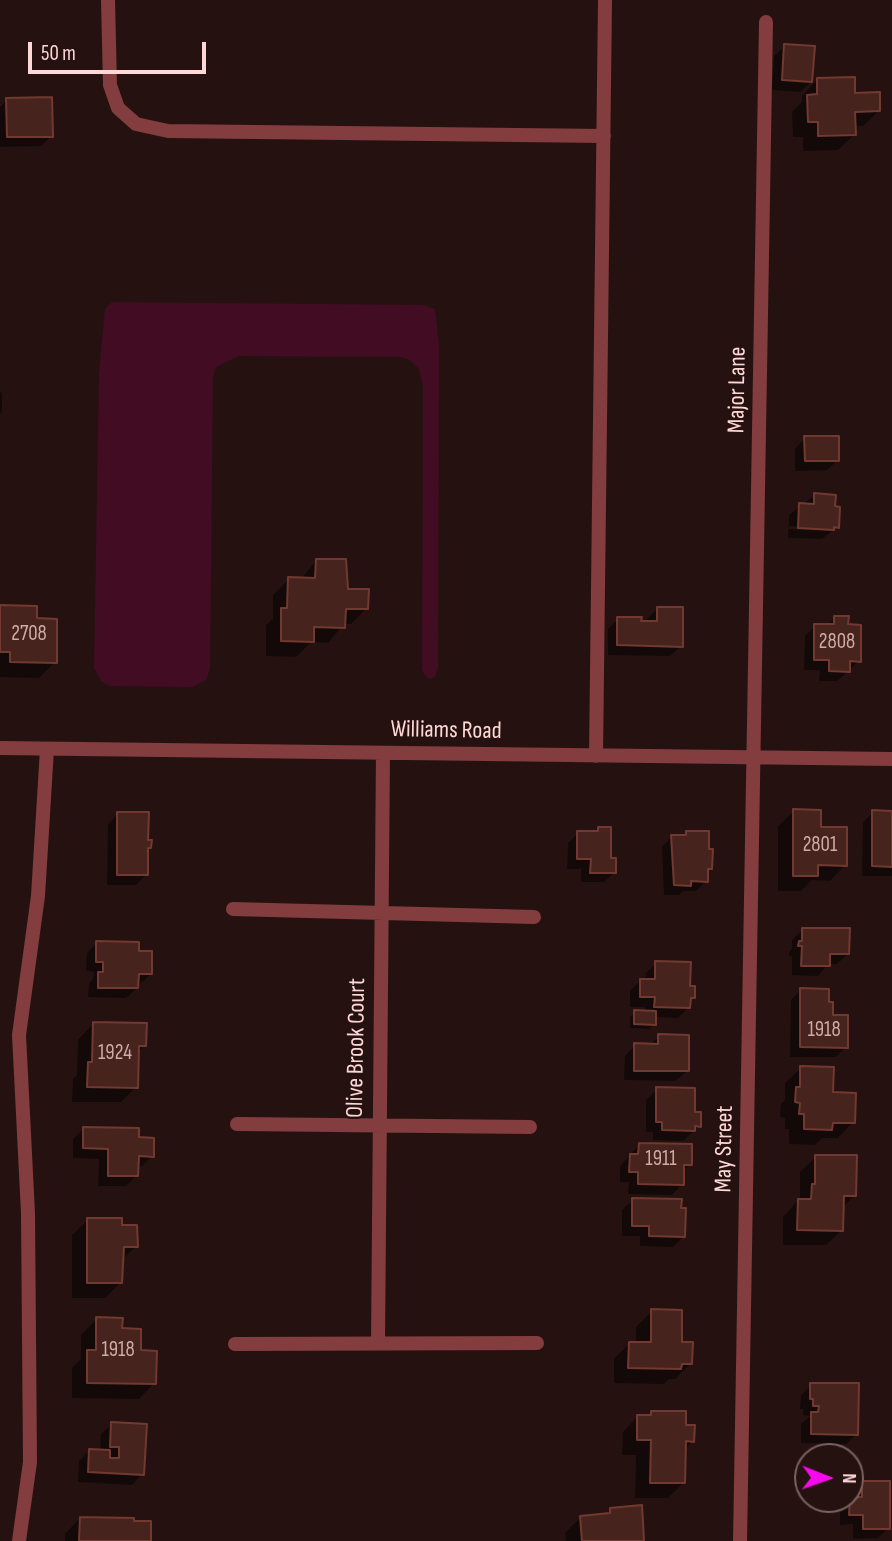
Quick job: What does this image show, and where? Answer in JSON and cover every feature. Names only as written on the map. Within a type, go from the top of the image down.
[{"type":"street","points":[[108,0],[110,85],[118,108],[136,124],[167,131],[604,136]]},
{"type":"street","points":[[596,756],[605,0]]},
{"type":"street","name":"Major Lane","points":[[755,758],[766,22]]},
{"type":"street","name":"Williams Road","points":[[0,748],[892,759]]},
{"type":"street","points":[[19,1541],[30,1462],[27,1213],[19,1035],[38,896],[47,749]]},
{"type":"street","name":"Olive Brook Court","points":[[377,1343],[383,753]]},
{"type":"street","name":"May Street","points":[[740,1541],[755,758]]},
{"type":"street","points":[[233,909],[534,917]]},
{"type":"street","points":[[237,1124],[530,1127]]},
{"type":"street","points":[[235,1344],[537,1343]]},
{"type":"shaded area","points":[[112,302],[424,305],[435,309],[439,345],[438,668],[435,677],[426,677],[422,670],[423,386],[419,369],[410,360],[401,357],[239,356],[216,367],[213,378],[210,669],[206,680],[193,687],[110,686],[101,681],[94,668],[99,373],[105,309]]},
{"type":"building","points":[[784,44],[815,46],[812,82],[782,80]]},
{"type":"building","points":[[855,77],[855,93],[880,92],[880,111],[855,112],[856,135],[818,136],[818,122],[808,122],[807,95],[817,94],[817,78]]},
{"type":"building","points":[[52,97],[53,137],[7,137],[6,98]]},
{"type":"building","points":[[804,436],[839,436],[839,461],[805,461]]},
{"type":"building","points":[[814,493],[836,495],[835,506],[840,507],[839,528],[798,528],[799,503],[814,504]]},
{"type":"building","points":[[316,559],[346,559],[348,589],[369,589],[368,609],[346,609],[345,628],[314,627],[314,642],[281,641],[281,608],[287,608],[288,577],[315,578]]},
{"type":"building","points":[[0,605],[37,606],[37,618],[57,619],[57,663],[10,662],[10,652],[0,652]]},
{"type":"building","points":[[657,607],[683,607],[683,647],[617,645],[617,617],[642,617],[641,621],[657,621]]},
{"type":"building","points":[[834,616],[849,616],[848,624],[861,625],[861,662],[850,661],[850,672],[829,671],[829,660],[814,660],[814,624],[834,624]]},
{"type":"building","points":[[793,809],[821,810],[821,827],[847,827],[847,866],[818,865],[818,876],[793,876]]},
{"type":"building","points":[[872,810],[892,811],[892,867],[872,866]]},
{"type":"building","points":[[117,812],[149,812],[148,840],[152,840],[151,848],[148,848],[148,875],[117,875]]},
{"type":"building","points":[[598,827],[611,827],[611,858],[616,858],[616,873],[590,873],[591,859],[577,859],[577,831],[598,831]]},
{"type":"building","points":[[686,831],[709,831],[709,849],[713,849],[708,882],[691,881],[691,886],[674,885],[671,835],[686,835]]},
{"type":"building","points":[[802,928],[850,928],[849,954],[830,954],[830,966],[801,966],[802,946],[798,946],[799,941],[802,941]]},
{"type":"building","points":[[96,941],[139,942],[139,951],[152,951],[152,974],[139,974],[138,988],[98,988],[98,972],[103,972],[103,962],[96,962]]},
{"type":"building","points":[[655,961],[691,962],[690,986],[695,986],[695,998],[691,998],[690,1008],[654,1007],[655,997],[640,997],[640,979],[655,979]]},
{"type":"building","points":[[800,988],[829,989],[833,1015],[848,1015],[848,1048],[800,1047]]},
{"type":"building","points":[[634,1010],[656,1011],[656,1025],[634,1024]]},
{"type":"building","points":[[93,1022],[147,1023],[146,1046],[139,1046],[138,1088],[87,1087],[88,1062],[92,1062]]},
{"type":"building","points":[[658,1034],[689,1035],[689,1071],[634,1071],[634,1043],[658,1044]]},
{"type":"building","points":[[800,1066],[834,1067],[833,1092],[856,1093],[855,1123],[833,1123],[832,1130],[804,1129],[804,1114],[799,1114],[800,1103],[795,1102],[796,1087],[800,1087]]},
{"type":"building","points":[[656,1087],[695,1088],[695,1112],[701,1112],[701,1127],[695,1126],[695,1131],[662,1130],[662,1122],[656,1122]]},
{"type":"building","points":[[83,1127],[139,1128],[139,1137],[154,1138],[154,1157],[139,1156],[138,1176],[108,1176],[108,1149],[83,1148]]},
{"type":"building","points":[[639,1143],[692,1144],[692,1165],[684,1165],[684,1185],[638,1184],[638,1172],[629,1172],[630,1154],[638,1154]]},
{"type":"building","points":[[815,1155],[857,1155],[856,1196],[844,1196],[843,1231],[797,1230],[798,1199],[811,1199],[812,1184],[815,1184]]},
{"type":"building","points":[[632,1198],[682,1199],[681,1208],[686,1208],[685,1237],[649,1236],[649,1226],[632,1226]]},
{"type":"building","points":[[87,1218],[122,1218],[122,1225],[137,1225],[138,1247],[124,1247],[122,1283],[87,1283]]},
{"type":"building","points":[[651,1309],[682,1310],[682,1342],[693,1342],[692,1364],[682,1364],[681,1369],[628,1368],[629,1342],[651,1342]]},
{"type":"building","points":[[96,1317],[123,1318],[122,1328],[141,1329],[141,1350],[157,1351],[156,1384],[87,1383],[87,1350],[96,1350]]},
{"type":"building","points":[[810,1383],[859,1383],[858,1435],[811,1434],[811,1412],[818,1412],[819,1406],[813,1406],[813,1399],[810,1399]]},
{"type":"building","points":[[651,1411],[686,1411],[686,1425],[695,1425],[694,1442],[686,1441],[685,1483],[650,1483],[651,1440],[637,1440],[637,1415],[651,1415]]},
{"type":"building","points":[[111,1422],[147,1424],[144,1475],[88,1472],[89,1449],[110,1450],[110,1458],[119,1458],[119,1447],[110,1447]]},
{"type":"building","points":[[864,1481],[890,1481],[890,1529],[863,1529],[863,1515],[849,1515],[864,1513]]},
{"type":"building","points":[[642,1505],[644,1541],[582,1541],[580,1516],[610,1513],[610,1508]]},
{"type":"building","points":[[80,1517],[151,1521],[151,1541],[79,1541]]}]
